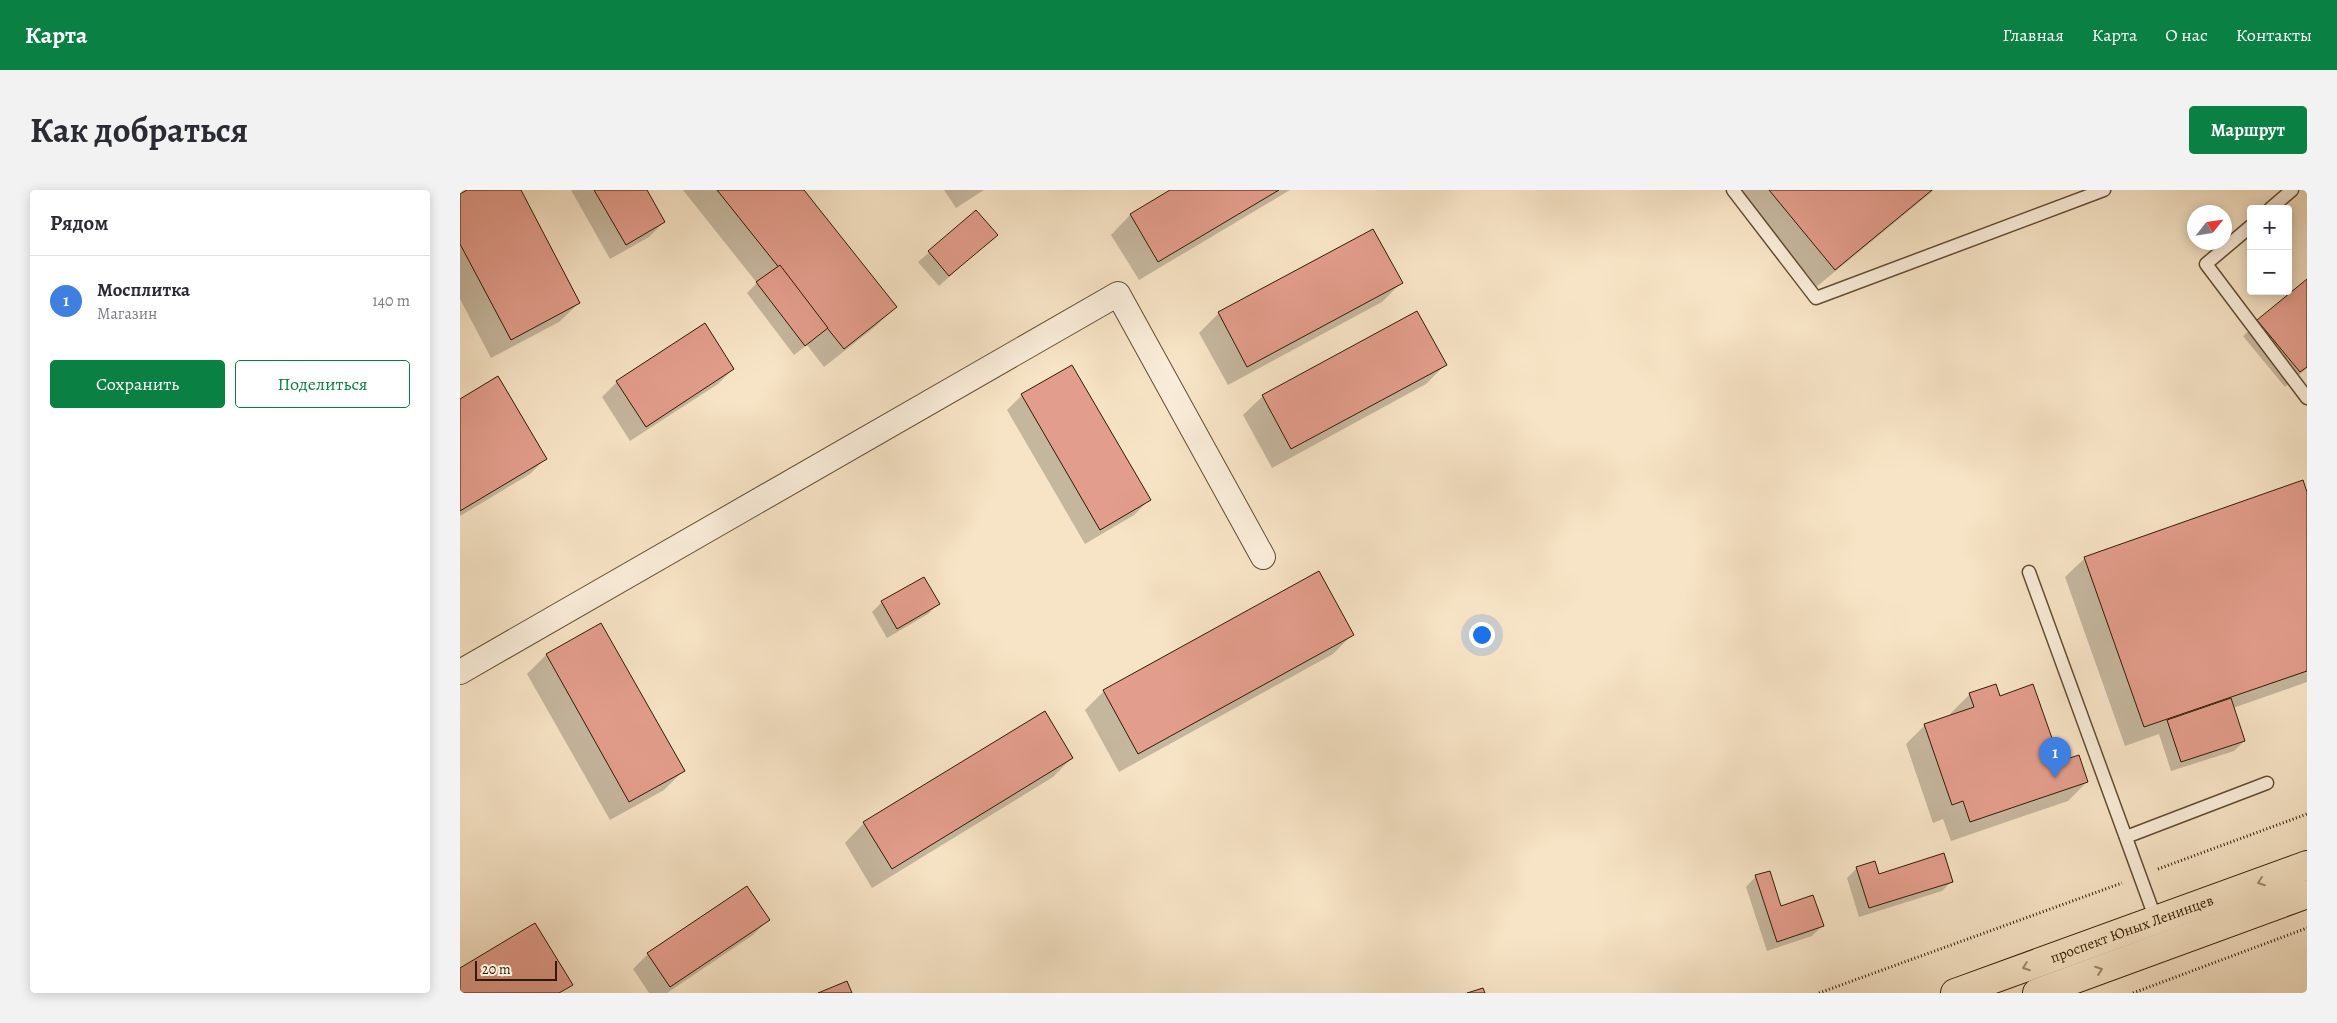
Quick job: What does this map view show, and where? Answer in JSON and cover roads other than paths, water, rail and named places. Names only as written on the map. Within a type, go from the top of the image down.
[{"type":"main road","name":"проспект Юных Ленинцев","points":[[1955,993],[2307,865]]},
{"type":"main road","name":"проспект Юных Ленинцев","points":[[2037,993],[2307,894]]},
{"type":"street","points":[[460,672],[1118,294],[1263,556]]},
{"type":"lane","points":[[1733,190],[1816,298],[2104,190]]},
{"type":"lane","points":[[2275,205],[2292,190]]},
{"type":"lane","points":[[2247,229],[2206,264],[2307,398]]},
{"type":"lane","points":[[2029,572],[2156,920]]},
{"type":"lane","points":[[2126,837],[2267,783]]},
{"type":"place","name":"Мосплитка","points":[[2055,778]]}]
